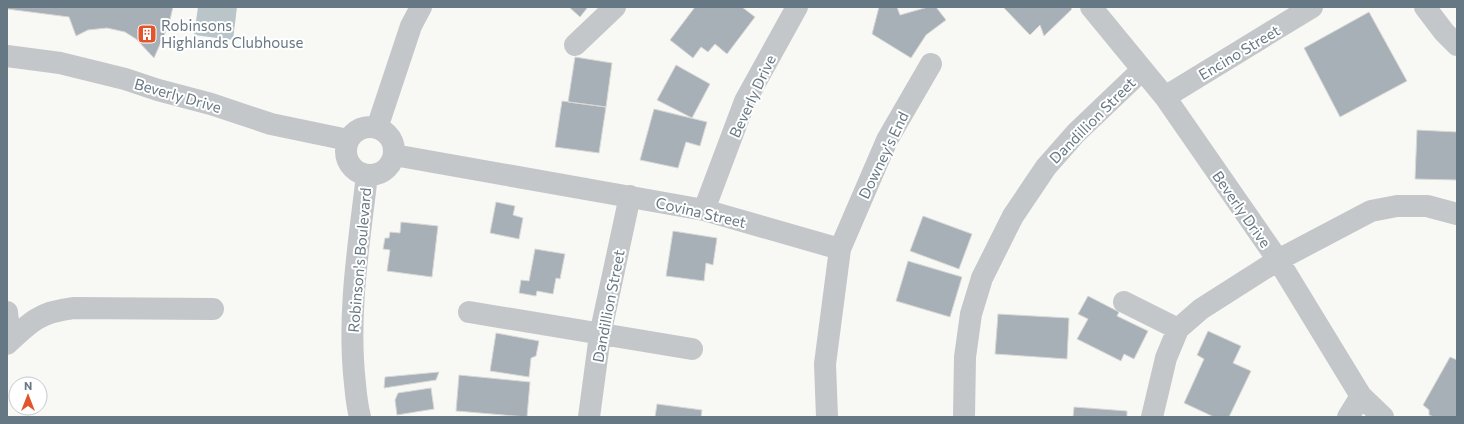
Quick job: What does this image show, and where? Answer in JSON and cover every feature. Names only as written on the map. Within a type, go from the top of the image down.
[{"type":"street","points":[[377,128],[411,26],[421,7]]},
{"type":"street","points":[[575,45],[615,7]]},
{"type":"street","name":"Beverly Drive","points":[[704,210],[745,101],[797,7]]},
{"type":"street","name":"Beverly Drive","points":[[1091,7],[1165,97],[1278,260],[1361,396],[1383,417]]},
{"type":"street","name":"Encino Street","points":[[1165,97],[1286,14],[1312,7]]},
{"type":"street","points":[[1426,7],[1444,32],[1457,45]]},
{"type":"street","name":"Beverly Drive","points":[[7,56],[60,63],[125,79],[158,90],[211,104],[271,124],[348,140]]},
{"type":"street","name":"Downey's End","points":[[840,249],[887,140],[931,64]]},
{"type":"street","name":"Dandillion Street","points":[[964,417],[965,357],[971,314],[982,278],[1013,216],[1046,167],[1076,133],[1142,70]]},
{"type":"street","points":[[361,128],[377,128],[383,131],[392,141],[394,155],[388,168],[374,175],[367,175],[354,170],[346,160],[346,146],[348,140],[361,128]]},
{"type":"street","name":"Covina Street","points":[[394,155],[704,210],[840,249]]},
{"type":"street","name":"Robinson's Boulevard","points":[[360,417],[354,369],[352,336],[354,292],[367,175]]},
{"type":"street","name":"Dandillion Street","points":[[589,417],[600,335],[630,196]]},
{"type":"street","points":[[1152,417],[1166,358],[1178,329],[1201,309],[1278,260],[1371,211],[1397,206],[1427,206],[1457,214]]},
{"type":"street","points":[[827,417],[825,364],[840,249]]},
{"type":"street","points":[[1124,302],[1178,329]]},
{"type":"street","points":[[8,342],[34,319],[53,310],[74,308],[213,309]]},
{"type":"street","points":[[7,312],[8,342]]},
{"type":"street","points":[[469,312],[600,335],[692,349]]},
{"type":"street","points":[[1348,417],[1361,396]]},
{"type":"shaded area","points":[[198,7],[237,7],[233,40],[194,35]]},
{"type":"building","name":"Robinsons Highlands Clubhouse","points":[[7,7],[173,7],[169,24],[154,58],[136,39],[125,32],[107,28],[88,30],[76,36],[69,17],[7,9]]},
{"type":"building","points":[[569,7],[588,7],[580,17]]},
{"type":"building","points":[[695,7],[742,7],[755,17],[727,54],[715,44],[708,52],[701,47],[693,58],[670,40]]},
{"type":"building","points":[[879,7],[897,7],[900,15],[928,7],[936,7],[946,20],[926,35],[911,58],[872,34]]},
{"type":"building","points":[[1003,7],[1070,7],[1072,9],[1044,36],[1040,25],[1030,35]]},
{"type":"building","points":[[1369,12],[1407,81],[1340,117],[1304,48]]},
{"type":"building","points":[[575,57],[612,63],[606,107],[568,102]]},
{"type":"building","points":[[676,65],[710,84],[692,118],[657,100]]},
{"type":"building","points":[[562,101],[606,107],[599,153],[555,147]]},
{"type":"building","points":[[654,109],[707,122],[700,146],[686,142],[678,168],[640,160]]},
{"type":"building","points":[[1417,130],[1457,132],[1457,180],[1415,179]]},
{"type":"building","points":[[496,202],[515,206],[513,215],[523,218],[519,239],[490,233]]},
{"type":"building","points":[[923,216],[972,234],[959,269],[910,251]]},
{"type":"building","points":[[401,222],[438,226],[432,277],[387,271],[390,250],[383,249],[385,238],[389,238],[390,232],[400,233]]},
{"type":"building","points":[[673,231],[717,238],[713,265],[706,263],[704,281],[666,276]]},
{"type":"building","points":[[535,249],[565,254],[560,279],[556,278],[553,294],[537,291],[536,296],[519,293],[521,280],[529,281]]},
{"type":"building","points":[[908,261],[962,277],[950,317],[896,301]]},
{"type":"building","points":[[1088,296],[1119,312],[1117,316],[1148,331],[1134,359],[1124,354],[1121,361],[1077,339],[1088,319],[1078,314]]},
{"type":"building","points":[[998,314],[1069,318],[1067,359],[995,354]]},
{"type":"building","points":[[1208,331],[1241,346],[1233,363],[1251,371],[1229,417],[1214,417],[1184,403],[1204,359],[1197,355]]},
{"type":"building","points":[[496,333],[539,341],[536,356],[531,358],[529,377],[490,371]]},
{"type":"building","points":[[1450,357],[1457,360],[1457,417],[1434,417],[1429,415],[1429,410],[1423,405]]},
{"type":"building","points":[[439,372],[436,380],[384,388],[385,377]]},
{"type":"building","points":[[459,375],[530,382],[527,417],[456,411]]},
{"type":"building","points":[[431,388],[434,409],[397,415],[395,400],[398,393]]},
{"type":"building","points":[[657,404],[702,410],[701,417],[655,417]]},
{"type":"building","points":[[1074,407],[1127,411],[1127,417],[1073,417]]},
{"type":"place","name":"Robinsons Highlands Clubhouse","points":[[147,34]]}]
